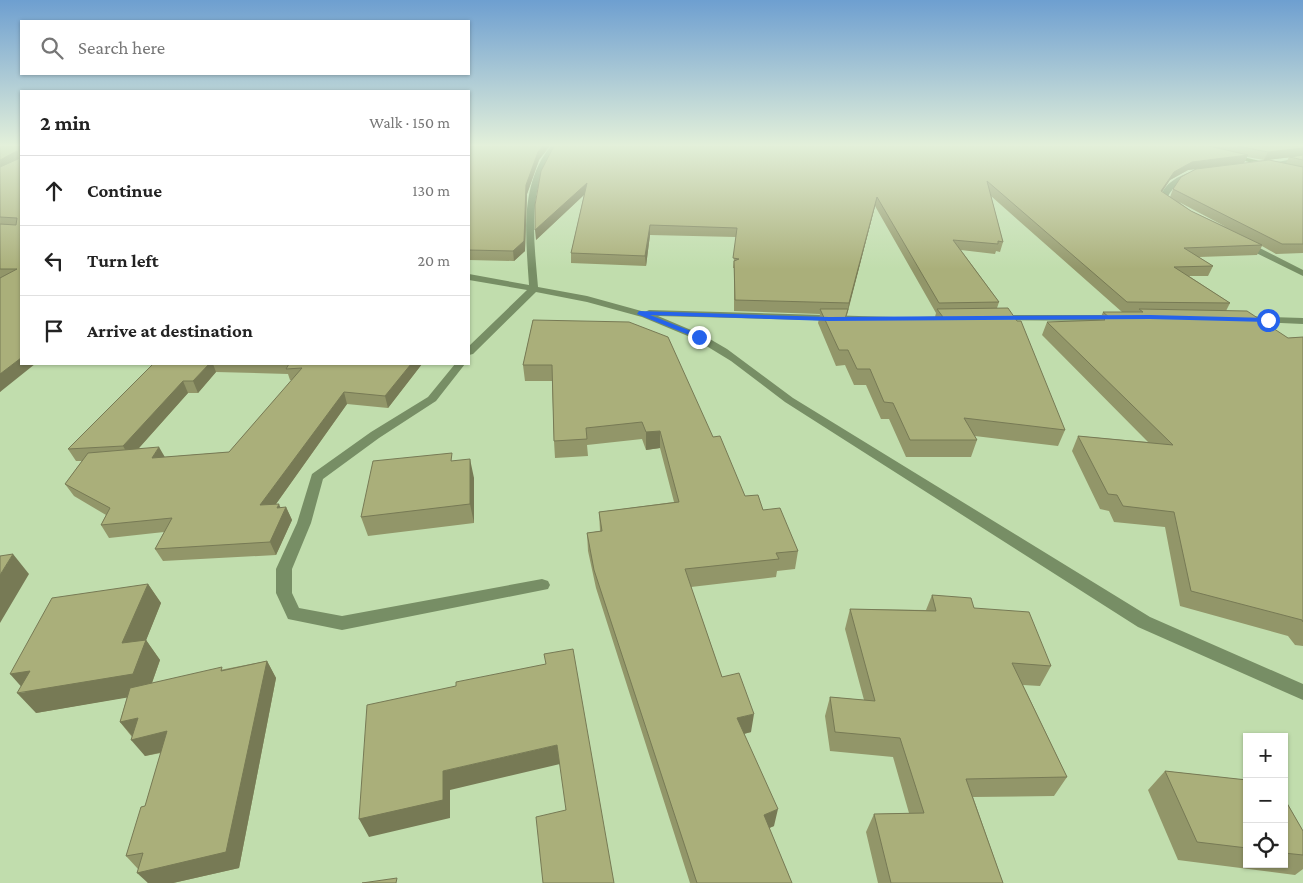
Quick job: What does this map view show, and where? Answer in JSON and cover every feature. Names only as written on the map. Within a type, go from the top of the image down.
[{"type":"street","points":[[534,289],[529,226],[535,187]]},
{"type":"street","points":[[1170,187],[1163,199],[1177,208]]},
{"type":"street","points":[[1234,238],[1303,273]]},
{"type":"street","points":[[470,277],[639,312],[699,337],[744,364],[789,400],[1144,622],[1303,692]]},
{"type":"street","points":[[470,351],[534,289]]},
{"type":"street","points":[[639,312],[906,319]]},
{"type":"street","points":[[986,318],[1131,318]]},
{"type":"street","points":[[1228,319],[1303,321]]},
{"type":"street","points":[[459,365],[432,399],[375,435],[317,477],[304,522],[284,569],[284,593],[294,614],[342,623],[542,585]]},
{"type":"building","points":[[0,187],[20,187],[20,359],[0,374],[0,278],[17,269],[0,269],[0,224],[16,225],[17,218],[0,217]]},
{"type":"building","points":[[470,187],[526,187],[524,241],[513,251],[470,250]]},
{"type":"building","points":[[538,187],[582,187],[535,230],[535,205]]},
{"type":"building","points":[[586,187],[989,187],[1003,242],[998,241],[998,244],[953,240],[999,302],[939,303],[877,197],[849,303],[735,300],[734,261],[739,259],[733,258],[737,228],[650,225],[645,256],[571,253]]},
{"type":"building","points":[[994,187],[1164,187],[1161,191],[1191,211],[1262,245],[1184,248],[1213,266],[1174,267],[1230,303],[1127,302]]},
{"type":"building","points":[[1174,187],[1303,187],[1303,244],[1282,244],[1173,189]]},
{"type":"building","points":[[1008,308],[1017,321],[1021,321],[1065,430],[964,418],[977,440],[910,440],[893,403],[884,402],[870,369],[857,369],[848,350],[839,350],[820,309],[848,309],[845,319],[943,317],[937,309]]},
{"type":"building","points":[[1139,309],[1247,311],[1288,338],[1303,337],[1303,622],[1302,620],[1191,591],[1174,512],[1123,506],[1117,495],[1108,494],[1078,436],[1173,445],[1047,322],[1105,320],[1103,318],[1110,318],[1103,312],[1143,312]]},
{"type":"building","points":[[533,320],[629,322],[668,337],[713,437],[720,436],[745,496],[758,495],[763,510],[780,508],[798,551],[776,553],[779,559],[685,569],[722,677],[739,673],[754,714],[737,718],[778,809],[764,815],[792,883],[697,883],[594,570],[587,533],[602,531],[599,512],[679,502],[660,431],[646,432],[642,422],[586,428],[587,439],[554,441],[552,365],[523,365]]},
{"type":"building","points":[[152,365],[208,365],[193,381],[183,381],[123,446],[68,449]]},
{"type":"building","points":[[288,365],[410,365],[385,396],[344,392],[260,505],[279,504],[277,508],[286,507],[270,542],[155,549],[172,518],[101,525],[110,508],[65,484],[88,453],[159,447],[152,458],[229,452],[302,368],[286,369]]},
{"type":"building","points":[[452,453],[451,461],[470,459],[470,504],[361,517],[373,461]]},
{"type":"building","points":[[13,554],[0,575],[0,556]]},
{"type":"building","points":[[148,584],[122,643],[146,640],[133,674],[17,693],[30,671],[10,674],[52,598]]},
{"type":"building","points":[[932,595],[971,598],[974,608],[1029,612],[1051,666],[1012,663],[1067,777],[966,779],[1003,883],[891,883],[874,814],[924,813],[900,738],[835,732],[830,697],[875,701],[850,609],[936,611]]},
{"type":"building","points":[[573,649],[614,883],[543,883],[536,817],[566,810],[557,745],[443,771],[443,800],[359,819],[367,705],[456,686],[456,682],[546,664],[544,654]]},
{"type":"building","points":[[267,661],[226,852],[137,873],[143,853],[126,856],[141,807],[145,806],[167,731],[131,740],[138,718],[120,722],[130,688],[222,667],[221,671]]},
{"type":"building","points":[[1165,771],[1243,780],[1243,848],[1197,842]]},
{"type":"building","points":[[1288,805],[1303,831],[1303,855],[1288,853]]},
{"type":"building","points":[[397,878],[396,883],[362,883]]},
{"type":"route","points":[[699,337],[639,312],[829,319],[1150,317],[1268,320]]}]
